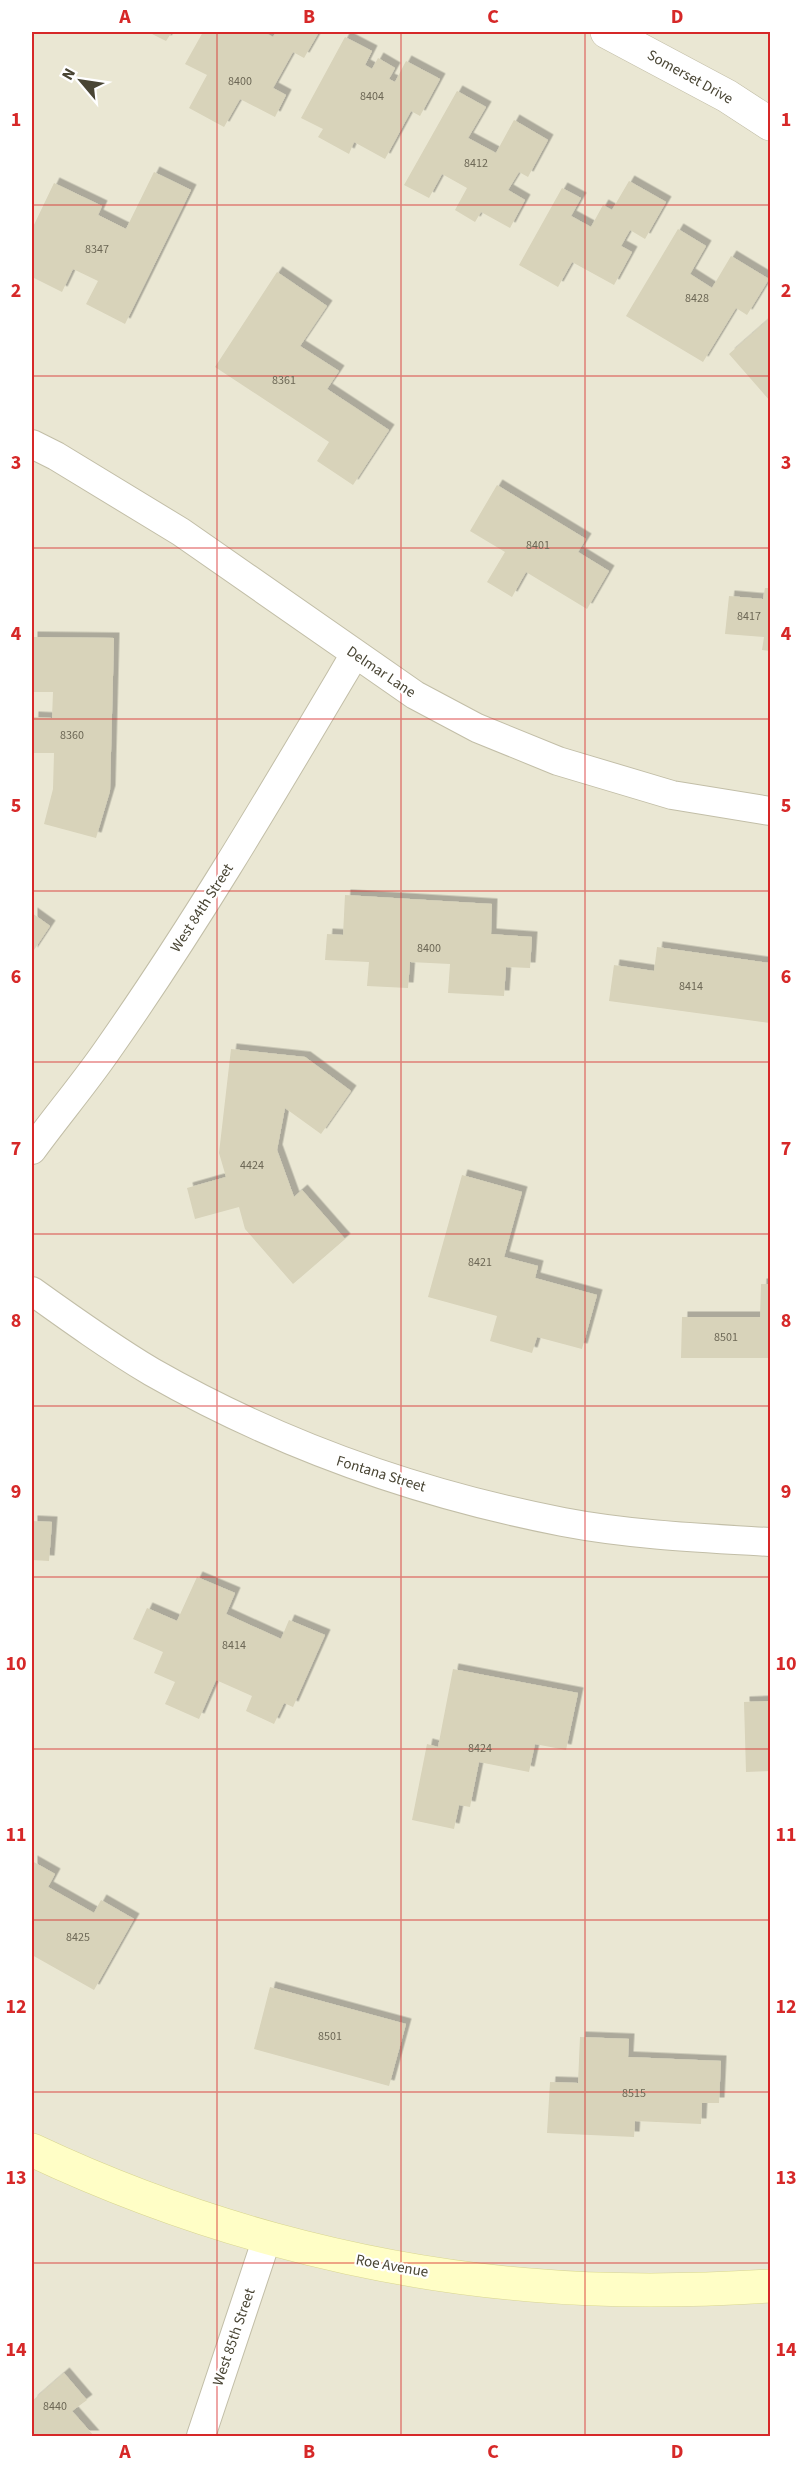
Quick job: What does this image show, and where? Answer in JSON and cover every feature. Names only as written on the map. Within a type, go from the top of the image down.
[{"type":"main road","name":"Roe Avenue","points":[[32,2150],[141,2196],[267,2238],[351,2259],[530,2285],[680,2291],[771,2286]]},
{"type":"street","name":"Somerset Drive","points":[[608,32],[727,96],[771,124]]},
{"type":"street","name":"Delmar Lane","points":[[32,444],[182,531],[415,695],[477,728],[558,761],[672,795],[771,811]]},
{"type":"street","name":"West 84th Street","points":[[32,1150],[105,1053],[187,933],[248,836],[355,654]]},
{"type":"street","name":"Fontana Street","points":[[32,1291],[95,1336],[152,1371],[231,1414],[329,1457],[461,1499],[565,1522],[680,1537],[771,1542]]},
{"type":"street","name":"West 85th Street","points":[[201,2436],[267,2238]]},
{"type":"shaded area","points":[[32,32],[770,32],[770,2436],[32,2436]]},
{"type":"building","points":[[148,32],[172,32],[166,41]]},
{"type":"building","points":[[203,32],[264,32],[273,37],[276,32],[319,32],[304,58],[293,52],[273,88],[286,95],[275,117],[240,99],[224,127],[189,108],[207,75],[185,64]]},
{"type":"building","points":[[345,37],[372,51],[365,65],[372,69],[378,58],[395,68],[389,79],[395,82],[406,61],[440,79],[420,116],[411,111],[385,159],[354,142],[349,154],[318,137],[323,129],[301,118]]},
{"type":"building","points":[[457,91],[486,107],[468,138],[496,153],[514,120],[548,140],[528,177],[519,172],[508,190],[525,200],[510,228],[481,212],[475,222],[455,210],[467,188],[442,174],[429,198],[404,185]]},
{"type":"building","points":[[154,172],[191,190],[125,324],[86,304],[98,281],[73,269],[62,292],[32,277],[32,229],[54,183],[102,206],[98,215],[126,229]]},
{"type":"building","points":[[629,181],[666,202],[645,239],[630,230],[621,246],[632,252],[614,285],[572,262],[558,287],[519,265],[562,188],[581,198],[571,216],[591,227],[603,205],[612,210]]},
{"type":"building","points":[[678,229],[706,246],[690,274],[712,288],[731,256],[769,279],[747,315],[736,308],[703,362],[626,316]]},
{"type":"building","points":[[277,272],[327,306],[300,346],[339,371],[327,389],[389,430],[353,485],[317,461],[329,442],[215,367]]},
{"type":"building","points":[[770,318],[770,401],[729,354]]},
{"type":"building","points":[[497,485],[586,539],[578,552],[609,571],[587,609],[526,572],[512,597],[487,582],[505,552],[470,531]]},
{"type":"building","points":[[765,588],[770,588],[770,651],[762,650],[764,637],[725,634],[729,596],[763,599]]},
{"type":"building","points":[[32,637],[114,638],[110,791],[96,838],[44,824],[53,789],[54,753],[32,753],[33,717],[52,718],[53,692],[32,692]]},
{"type":"building","points":[[345,895],[492,904],[491,934],[532,937],[530,968],[506,967],[504,996],[448,993],[450,964],[410,962],[408,988],[367,986],[369,962],[325,960],[327,934],[343,935]]},
{"type":"building","points":[[32,913],[50,926],[32,953]]},
{"type":"building","points":[[657,947],[770,963],[770,1023],[609,1001],[614,965],[654,971]]},
{"type":"building","points":[[231,1049],[305,1057],[351,1091],[321,1134],[285,1108],[277,1150],[294,1197],[302,1190],[345,1239],[293,1284],[245,1229],[239,1207],[195,1219],[187,1188],[226,1177],[219,1153]]},
{"type":"building","points":[[462,1175],[522,1192],[504,1257],[538,1266],[535,1278],[597,1295],[582,1349],[537,1337],[532,1353],[490,1341],[497,1316],[428,1297]]},
{"type":"building","points":[[761,1284],[770,1284],[770,1358],[681,1358],[682,1317],[760,1317]]},
{"type":"building","points":[[32,1521],[52,1522],[49,1561],[32,1560]]},
{"type":"building","points":[[197,1577],[235,1593],[226,1614],[281,1639],[289,1620],[325,1635],[293,1707],[284,1703],[274,1724],[246,1711],[252,1696],[216,1680],[199,1719],[165,1704],[175,1682],[154,1673],[163,1652],[133,1639],[147,1608],[177,1621]]},
{"type":"building","points":[[453,1669],[578,1693],[566,1750],[535,1744],[529,1772],[479,1762],[470,1807],[459,1805],[454,1829],[412,1820],[427,1744],[438,1747]]},
{"type":"building","points":[[770,1701],[770,1771],[746,1772],[744,1702]]},
{"type":"building","points":[[32,1861],[55,1874],[48,1887],[94,1913],[101,1900],[134,1919],[94,1990],[32,1955]]},
{"type":"building","points":[[270,1987],[406,2024],[389,2086],[254,2049]]},
{"type":"building","points":[[580,2037],[629,2039],[628,2057],[721,2061],[719,2103],[702,2103],[701,2124],[635,2121],[634,2137],[547,2133],[550,2082],[578,2083]]},
{"type":"building","points":[[64,2373],[87,2400],[72,2411],[94,2436],[32,2436],[32,2401]]}]
